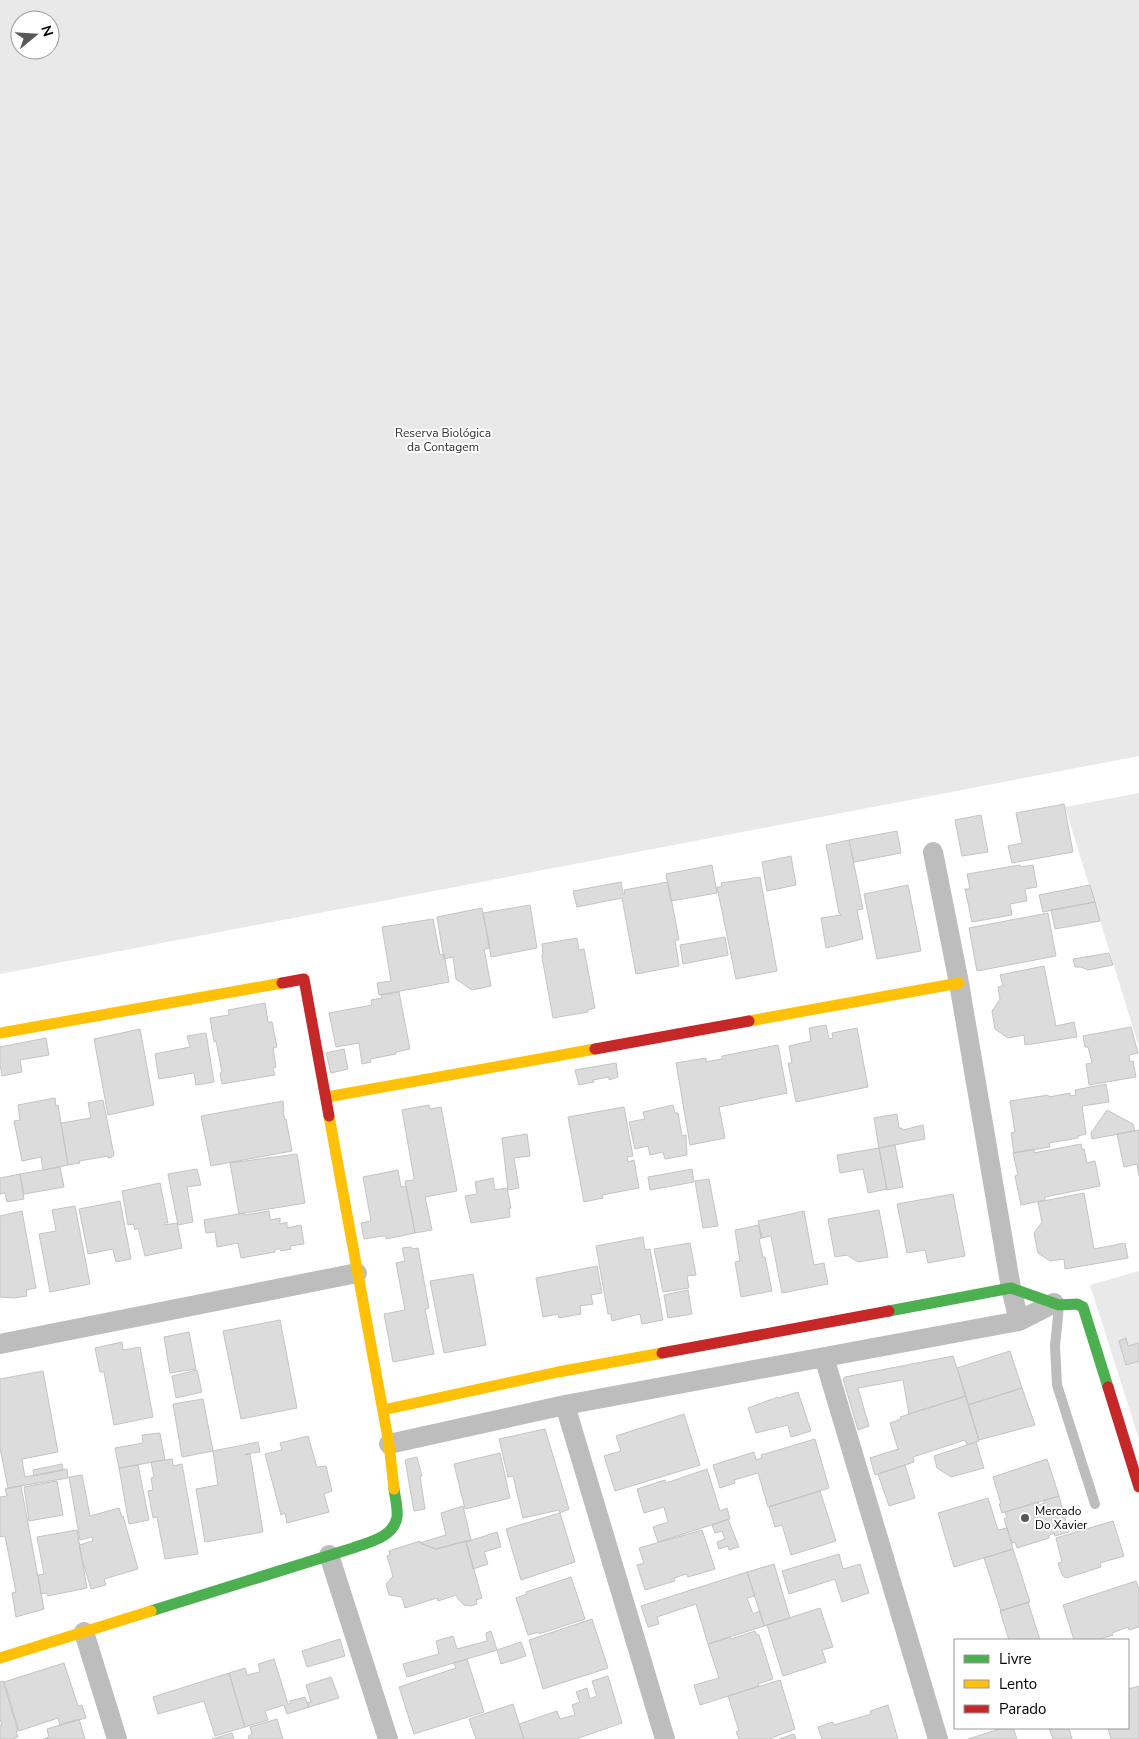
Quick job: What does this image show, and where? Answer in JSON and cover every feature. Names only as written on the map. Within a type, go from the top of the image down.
[{"type":"street","points":[[933,852],[960,983],[1011,1288],[1019,1321]]},
{"type":"street","points":[[0,1032],[304,979],[389,1444],[397,1515],[391,1530],[383,1536],[329,1555],[0,1658]]},
{"type":"street","points":[[327,1097],[960,983]]},
{"type":"street","points":[[0,1344],[357,1272]]},
{"type":"street","points":[[383,1410],[558,1372],[1011,1288],[1057,1304],[1077,1304],[1085,1310],[1139,1487]]},
{"type":"street","points":[[389,1444],[565,1405],[1019,1321],[1057,1304]]},
{"type":"street","points":[[658,1353],[666,1386]]},
{"type":"street","points":[[824,1357],[938,1739]]},
{"type":"street","points":[[565,1405],[665,1739]]},
{"type":"street","points":[[329,1555],[388,1739]]},
{"type":"street","points":[[84,1632],[117,1739]]},
{"type":"lane","points":[[1057,1304],[1055,1346],[1057,1385],[1095,1504]]},
{"type":"green space","name":"Reserva Biológica da Contagem","points":[[0,0],[1139,0],[1139,756],[0,974]]},
{"type":"green space","points":[[1139,793],[1139,1047],[1065,807]]},
{"type":"green space","points":[[1139,1271],[1139,1439],[1090,1285]]},
{"type":"building","points":[[1064,804],[1073,852],[1012,863],[1008,846],[1022,843],[1016,813]]},
{"type":"building","points":[[981,815],[988,852],[962,856],[955,820]]},
{"type":"building","points":[[897,831],[901,853],[854,862],[849,840]]},
{"type":"building","points":[[849,840],[863,909],[857,910],[863,939],[826,948],[821,918],[841,915],[839,913],[826,845]]},
{"type":"building","points":[[791,856],[796,885],[767,891],[762,862]]},
{"type":"building","points":[[712,865],[717,893],[671,901],[666,874]]},
{"type":"building","points":[[1020,865],[1020,867],[1033,865],[1037,887],[1025,889],[1027,901],[1010,904],[1012,915],[972,922],[965,889],[970,889],[967,874]]},
{"type":"building","points":[[760,877],[777,971],[736,979],[717,887],[722,887],[721,883]]},
{"type":"building","points":[[621,882],[623,894],[625,894],[624,890],[668,882],[679,940],[675,940],[679,966],[636,974],[622,898],[577,907],[573,891]]},
{"type":"building","points":[[908,885],[921,951],[877,959],[864,894]]},
{"type":"building","points":[[1090,885],[1095,902],[1043,912],[1039,895]]},
{"type":"building","points":[[1095,902],[1100,921],[1055,929],[1051,910]]},
{"type":"building","points":[[530,905],[537,948],[491,957],[483,913]]},
{"type":"building","points":[[482,908],[490,948],[484,949],[491,986],[472,990],[456,979],[453,957],[444,959],[437,917]]},
{"type":"building","points":[[1048,913],[1056,956],[977,971],[969,928]]},
{"type":"building","points":[[433,919],[440,955],[444,954],[449,982],[379,995],[377,983],[391,981],[382,927]]},
{"type":"building","points":[[725,937],[728,955],[683,964],[680,945]]},
{"type":"building","points":[[577,938],[579,950],[584,949],[595,1008],[588,1010],[588,1012],[553,1018],[542,957],[542,944]]},
{"type":"building","points":[[1109,953],[1113,965],[1088,970],[1075,967],[1073,959]]},
{"type":"building","points":[[1044,966],[1056,1026],[1074,1022],[1077,1037],[1025,1045],[1024,1035],[1008,1038],[995,1029],[992,1011],[1000,999],[998,987],[1003,986],[1000,975]]},
{"type":"building","points":[[399,992],[410,1049],[370,1059],[371,1062],[362,1064],[359,1043],[336,1047],[329,1013],[372,1005],[371,1000],[382,998],[381,995]]},
{"type":"building","points":[[265,1003],[268,1022],[272,1022],[277,1047],[273,1048],[276,1067],[273,1068],[275,1075],[222,1084],[220,1073],[222,1072],[210,1018],[229,1015],[228,1010]]},
{"type":"building","points":[[826,1025],[829,1039],[833,1038],[832,1033],[857,1028],[868,1087],[796,1102],[788,1063],[792,1063],[789,1046],[811,1041],[809,1028]]},
{"type":"building","points":[[1131,1027],[1138,1053],[1129,1055],[1130,1062],[1133,1061],[1136,1077],[1089,1085],[1086,1064],[1092,1063],[1088,1047],[1085,1047],[1083,1036]]},
{"type":"building","points":[[140,1029],[154,1105],[108,1115],[94,1039]]},
{"type":"building","points":[[206,1033],[214,1082],[196,1085],[194,1073],[159,1079],[155,1054],[190,1047],[187,1036]]},
{"type":"building","points":[[46,1038],[49,1055],[20,1060],[22,1072],[2,1076],[0,1047]]},
{"type":"building","points":[[778,1045],[787,1093],[719,1107],[725,1138],[690,1145],[676,1063],[706,1058],[706,1062],[722,1059],[722,1056]]},
{"type":"building","points":[[344,1049],[348,1069],[331,1073],[326,1053]]},
{"type":"building","points":[[616,1063],[618,1077],[609,1080],[609,1077],[593,1080],[594,1082],[579,1085],[575,1070]]},
{"type":"building","points":[[1106,1084],[1109,1102],[1082,1106],[1086,1134],[1078,1136],[1078,1138],[1049,1143],[1050,1147],[1014,1153],[1011,1133],[1015,1132],[1010,1101],[1070,1093],[1070,1096],[1076,1095],[1075,1090]]},
{"type":"building","points":[[55,1098],[56,1106],[58,1105],[68,1165],[43,1170],[41,1157],[22,1161],[14,1121],[20,1120],[18,1105]]},
{"type":"building","points":[[103,1100],[114,1155],[108,1158],[108,1156],[79,1161],[80,1163],[68,1165],[61,1123],[91,1118],[88,1103]]},
{"type":"building","points":[[283,1101],[283,1111],[292,1151],[211,1166],[201,1116]]},
{"type":"building","points":[[429,1105],[430,1109],[441,1107],[457,1191],[425,1197],[432,1230],[415,1233],[405,1181],[414,1180],[414,1178],[402,1110]]},
{"type":"building","points":[[673,1105],[675,1113],[678,1113],[682,1136],[686,1135],[687,1155],[665,1159],[663,1152],[650,1155],[648,1146],[635,1149],[629,1122],[645,1119],[643,1112]]},
{"type":"building","points":[[624,1107],[633,1156],[627,1157],[628,1162],[634,1160],[639,1188],[602,1195],[603,1198],[584,1202],[568,1117]]},
{"type":"building","points":[[1107,1110],[1133,1124],[1135,1131],[1092,1139],[1091,1133]]},
{"type":"building","points":[[897,1114],[899,1128],[903,1130],[923,1125],[925,1139],[879,1148],[874,1118]]},
{"type":"building","points":[[1139,1130],[1139,1176],[1137,1164],[1124,1167],[1117,1134]]},
{"type":"building","points":[[527,1134],[530,1156],[514,1158],[519,1188],[508,1190],[502,1138]]},
{"type":"building","points":[[1081,1144],[1087,1163],[1095,1161],[1100,1186],[1045,1197],[1045,1200],[1021,1205],[1015,1176],[1018,1175],[1013,1153],[1034,1149],[1034,1153]]},
{"type":"building","points":[[895,1145],[903,1187],[887,1190],[879,1148]]},
{"type":"building","points":[[879,1148],[887,1189],[868,1193],[863,1169],[840,1173],[837,1155]]},
{"type":"building","points":[[297,1154],[305,1203],[239,1214],[230,1163]]},
{"type":"building","points":[[60,1167],[64,1187],[24,1194],[20,1174]]},
{"type":"building","points":[[197,1169],[201,1185],[187,1187],[193,1222],[178,1225],[168,1174]]},
{"type":"building","points":[[692,1169],[694,1182],[650,1190],[648,1177]]},
{"type":"building","points":[[398,1170],[401,1187],[406,1186],[415,1233],[386,1239],[386,1236],[383,1236],[364,1239],[361,1223],[371,1221],[363,1177]]},
{"type":"building","points":[[20,1174],[24,1199],[7,1202],[5,1193],[0,1194],[0,1178]]},
{"type":"building","points":[[493,1178],[495,1190],[507,1188],[511,1208],[509,1208],[510,1217],[471,1223],[465,1196],[477,1194],[475,1182]]},
{"type":"building","points":[[709,1179],[718,1226],[703,1228],[695,1181]]},
{"type":"building","points":[[160,1183],[168,1223],[164,1223],[164,1225],[177,1223],[182,1248],[145,1256],[138,1228],[135,1230],[133,1224],[128,1225],[122,1191]]},
{"type":"building","points":[[1084,1193],[1094,1249],[1125,1243],[1128,1258],[1065,1269],[1064,1259],[1050,1261],[1038,1253],[1034,1233],[1042,1222],[1038,1202]]},
{"type":"building","points":[[953,1194],[965,1256],[928,1263],[925,1250],[907,1253],[897,1204]]},
{"type":"building","points":[[120,1201],[131,1259],[116,1262],[113,1249],[88,1254],[79,1209]]},
{"type":"building","points":[[75,1206],[90,1284],[50,1292],[39,1234],[56,1231],[52,1210]]},
{"type":"building","points":[[879,1210],[888,1257],[858,1262],[847,1255],[835,1257],[828,1219]]},
{"type":"building","points":[[22,1211],[36,1288],[26,1290],[27,1296],[15,1298],[0,1297],[0,1216]]},
{"type":"building","points":[[269,1211],[270,1220],[280,1218],[280,1224],[287,1222],[287,1228],[301,1225],[304,1244],[290,1246],[291,1249],[281,1251],[280,1249],[275,1249],[275,1252],[241,1258],[238,1243],[217,1247],[215,1232],[206,1233],[204,1220]]},
{"type":"building","points":[[804,1211],[814,1265],[824,1263],[828,1284],[782,1293],[771,1236],[761,1238],[758,1221]]},
{"type":"building","points":[[759,1225],[762,1238],[759,1239],[772,1291],[741,1297],[735,1262],[740,1261],[735,1230]]},
{"type":"building","points":[[643,1237],[645,1250],[650,1249],[663,1320],[642,1324],[640,1314],[612,1321],[611,1314],[608,1314],[596,1246]]},
{"type":"building","points":[[690,1243],[696,1275],[687,1276],[689,1288],[663,1292],[654,1249]]},
{"type":"building","points":[[411,1247],[412,1249],[418,1248],[429,1308],[425,1309],[434,1354],[393,1362],[384,1314],[405,1310],[396,1263],[405,1261],[402,1248]]},
{"type":"building","points":[[597,1266],[602,1293],[591,1295],[593,1304],[580,1306],[581,1314],[559,1318],[558,1314],[543,1317],[536,1278]]},
{"type":"building","points":[[473,1274],[486,1345],[444,1353],[430,1281]]},
{"type":"building","points":[[688,1290],[692,1314],[668,1318],[664,1295]]},
{"type":"building","points":[[280,1320],[297,1408],[241,1419],[223,1331]]},
{"type":"building","points":[[189,1332],[196,1369],[170,1373],[164,1337]]},
{"type":"building","points":[[1126,1338],[1128,1346],[1139,1343],[1139,1361],[1126,1365],[1119,1341]]},
{"type":"building","points":[[122,1342],[123,1350],[140,1347],[153,1417],[114,1425],[104,1372],[100,1372],[95,1348]]},
{"type":"building","points":[[1010,1351],[1022,1388],[968,1405],[957,1368]]},
{"type":"building","points":[[953,1356],[966,1396],[909,1414],[903,1380],[858,1388],[869,1426],[858,1430],[843,1379],[845,1377]]},
{"type":"building","points":[[197,1370],[202,1392],[176,1398],[172,1376]]},
{"type":"building","points":[[43,1371],[58,1452],[22,1459],[25,1477],[67,1469],[68,1478],[8,1488],[0,1448],[0,1379]]},
{"type":"building","points":[[1022,1388],[1035,1425],[979,1440],[968,1405]]},
{"type":"building","points":[[798,1392],[811,1431],[791,1437],[788,1425],[756,1433],[748,1408]]},
{"type":"building","points":[[966,1396],[979,1441],[967,1445],[965,1440],[913,1457],[914,1462],[875,1475],[870,1458],[898,1449],[890,1423],[901,1419],[900,1417]]},
{"type":"building","points":[[203,1399],[213,1451],[182,1457],[173,1404]]},
{"type":"building","points":[[684,1414],[700,1465],[615,1491],[604,1456],[621,1451],[616,1436]]},
{"type":"building","points":[[545,1429],[569,1509],[560,1513],[559,1510],[523,1518],[513,1476],[508,1477],[499,1439]]},
{"type":"building","points":[[160,1433],[165,1460],[119,1468],[115,1448],[143,1443],[142,1435]]},
{"type":"building","points":[[308,1436],[317,1467],[326,1466],[332,1491],[324,1494],[329,1512],[287,1523],[285,1513],[281,1515],[265,1454],[282,1450],[280,1443]]},
{"type":"building","points":[[815,1439],[829,1488],[768,1507],[758,1473],[734,1480],[735,1483],[720,1488],[713,1465],[754,1452],[756,1460],[762,1458],[761,1455]]},
{"type":"building","points":[[258,1442],[260,1452],[245,1454],[245,1455],[250,1454],[263,1532],[205,1542],[196,1489],[218,1485],[213,1451]]},
{"type":"building","points":[[976,1442],[984,1468],[951,1477],[937,1468],[934,1456]]},
{"type":"building","points":[[500,1453],[510,1498],[465,1509],[454,1464]]},
{"type":"building","points":[[417,1457],[422,1476],[420,1476],[425,1509],[414,1511],[405,1460]]},
{"type":"building","points":[[172,1459],[173,1466],[182,1464],[198,1554],[165,1559],[157,1517],[153,1518],[148,1491],[153,1490],[151,1478],[154,1477],[151,1462]]},
{"type":"building","points":[[1047,1459],[1059,1496],[1002,1513],[993,1477]]},
{"type":"building","points":[[62,1464],[63,1470],[34,1476],[33,1470]]},
{"type":"building","points":[[138,1465],[149,1520],[129,1524],[119,1468]]},
{"type":"building","points":[[905,1465],[915,1498],[889,1506],[878,1474]]},
{"type":"building","points":[[707,1469],[720,1511],[727,1508],[730,1519],[658,1542],[653,1527],[668,1522],[664,1507],[644,1513],[637,1489],[665,1480],[666,1483]]},
{"type":"building","points":[[82,1475],[90,1516],[119,1508],[138,1569],[104,1579],[106,1585],[91,1589],[79,1545],[93,1541],[92,1537],[80,1540],[69,1477]]},
{"type":"building","points":[[57,1481],[63,1515],[29,1521],[24,1487]]},
{"type":"building","points":[[21,1486],[44,1609],[16,1617],[12,1593],[16,1592],[5,1536],[0,1537],[0,1497],[7,1496],[5,1489]]},
{"type":"building","points":[[820,1491],[836,1541],[791,1555],[782,1525],[775,1527],[769,1507]]},
{"type":"building","points":[[1059,1496],[1069,1532],[1055,1536],[1054,1533],[1049,1535],[1049,1538],[1017,1548],[1015,1542],[1012,1543],[1004,1519],[1007,1518],[1005,1512],[1038,1502],[1039,1505],[1044,1503],[1044,1500]]},
{"type":"building","points":[[988,1498],[998,1530],[1007,1528],[1013,1549],[954,1567],[938,1513]]},
{"type":"building","points":[[463,1506],[471,1540],[436,1549],[420,1543],[446,1535],[441,1513]]},
{"type":"building","points":[[560,1513],[575,1562],[521,1580],[506,1529]]},
{"type":"building","points":[[728,1519],[739,1547],[729,1550],[728,1546],[719,1549],[717,1542],[725,1539],[722,1531],[715,1533],[712,1525]]},
{"type":"building","points":[[1113,1521],[1124,1556],[1100,1563],[1101,1567],[1066,1578],[1062,1575],[1058,1563],[1062,1562],[1056,1538]]},
{"type":"building","points":[[77,1530],[87,1588],[48,1596],[47,1593],[41,1594],[38,1575],[44,1574],[37,1537]]},
{"type":"building","points":[[702,1530],[715,1569],[688,1577],[686,1574],[674,1578],[675,1581],[645,1590],[637,1565],[644,1563],[639,1548]]},
{"type":"building","points":[[497,1532],[501,1547],[484,1552],[488,1564],[473,1569],[466,1542]]},
{"type":"building","points":[[420,1541],[420,1543],[436,1549],[466,1541],[482,1598],[476,1600],[477,1604],[471,1606],[464,1605],[456,1595],[438,1601],[437,1598],[405,1608],[402,1597],[389,1595],[386,1584],[393,1576],[387,1556],[390,1555],[389,1551]]},
{"type":"building","points":[[1013,1549],[1030,1602],[1001,1611],[984,1558]]},
{"type":"building","points":[[839,1554],[843,1569],[860,1564],[869,1593],[842,1602],[835,1579],[789,1594],[782,1571]]},
{"type":"building","points":[[774,1564],[790,1618],[764,1626],[747,1572]]},
{"type":"building","points":[[747,1572],[755,1596],[747,1598],[753,1614],[760,1611],[764,1626],[708,1644],[696,1604],[657,1617],[659,1624],[648,1627],[641,1606]]},
{"type":"building","points":[[571,1577],[585,1619],[539,1634],[539,1632],[528,1635],[516,1598],[527,1594],[526,1592]]},
{"type":"building","points":[[1136,1581],[1139,1589],[1139,1627],[1129,1630],[1128,1627],[1112,1633],[1113,1635],[1099,1639],[1074,1639],[1063,1605]]},
{"type":"building","points":[[1028,1602],[1040,1639],[1009,1639],[1000,1611]]},
{"type":"building","points":[[820,1608],[833,1647],[822,1650],[826,1662],[783,1676],[767,1625]]},
{"type":"building","points":[[592,1619],[608,1668],[543,1689],[529,1640]]},
{"type":"building","points":[[491,1631],[497,1650],[407,1677],[403,1664],[439,1654],[436,1641],[453,1636],[457,1649],[487,1641],[486,1633]]},
{"type":"building","points":[[755,1631],[759,1635],[773,1679],[758,1684],[759,1686],[700,1705],[694,1685],[719,1678],[708,1644]]},
{"type":"building","points":[[340,1639],[345,1656],[307,1667],[302,1651]]},
{"type":"building","points":[[521,1642],[526,1656],[501,1664],[497,1650]]},
{"type":"building","points":[[274,1659],[288,1704],[290,1704],[290,1701],[305,1697],[309,1707],[287,1714],[284,1705],[265,1711],[268,1720],[245,1727],[229,1673],[245,1668],[247,1675],[260,1672],[258,1664]]},
{"type":"building","points":[[467,1659],[484,1712],[414,1734],[399,1687],[456,1668],[454,1663]]},
{"type":"building","points":[[64,1663],[78,1706],[82,1705],[86,1718],[60,1725],[58,1718],[19,1731],[4,1682]]},
{"type":"building","points":[[229,1673],[245,1727],[215,1736],[204,1701],[158,1714],[153,1697]]},
{"type":"building","points":[[608,1676],[622,1723],[576,1739],[524,1739],[519,1724],[557,1711],[560,1719],[575,1715],[572,1705],[580,1702],[576,1692],[587,1688],[590,1699],[597,1696],[592,1681]]},
{"type":"building","points":[[331,1677],[339,1698],[309,1707],[307,1703],[311,1702],[306,1685]]},
{"type":"building","points":[[780,1680],[795,1729],[769,1739],[739,1739],[736,1732],[739,1731],[728,1696]]},
{"type":"building","points":[[3,1681],[18,1731],[16,1731],[18,1737],[12,1739],[0,1739],[0,1725],[2,1725],[0,1719],[0,1682]]},
{"type":"building","points":[[1139,1686],[1139,1739],[1111,1739],[1108,1729],[1129,1729],[1129,1689]]},
{"type":"building","points":[[513,1704],[524,1739],[476,1739],[469,1719]]},
{"type":"building","points":[[888,1705],[898,1739],[822,1739],[818,1727],[833,1722],[834,1725],[871,1714],[870,1711]]},
{"type":"building","points":[[79,1719],[85,1739],[43,1739],[49,1737],[47,1729]]},
{"type":"building","points":[[277,1719],[283,1739],[249,1739],[248,1736],[252,1734],[250,1727]]},
{"type":"building","points":[[1000,1729],[1013,1729],[1017,1739],[968,1739]]},
{"type":"building","points":[[1049,1729],[1069,1729],[1072,1739],[1053,1739]]},
{"type":"building","points":[[232,1733],[234,1739],[212,1739]]},
{"type":"building","points":[[794,1734],[796,1739],[779,1739]]},
{"type":"traffic: fast","points":[[889,1311],[1011,1288],[1059,1305],[1077,1304],[1083,1307],[1108,1387]]},
{"type":"traffic: fast","points":[[151,1611],[380,1538],[395,1524],[397,1506],[394,1489]]},
{"type":"traffic: slow","points":[[0,1033],[282,983]]},
{"type":"traffic: slow","points":[[749,1021],[959,983]]},
{"type":"traffic: slow","points":[[327,1097],[595,1049]]},
{"type":"traffic: slow","points":[[329,1116],[389,1444],[394,1489]]},
{"type":"traffic: slow","points":[[383,1410],[558,1372],[662,1353]]},
{"type":"traffic: slow","points":[[0,1658],[151,1611]]},
{"type":"traffic: jam","points":[[282,983],[304,979],[329,1116]]},
{"type":"traffic: jam","points":[[595,1049],[749,1021]]},
{"type":"traffic: jam","points":[[662,1353],[889,1311]]},
{"type":"traffic: jam","points":[[1108,1387],[1139,1487]]},
{"type":"place","name":"Mercado Do Xavier","points":[[1025,1518]]}]
